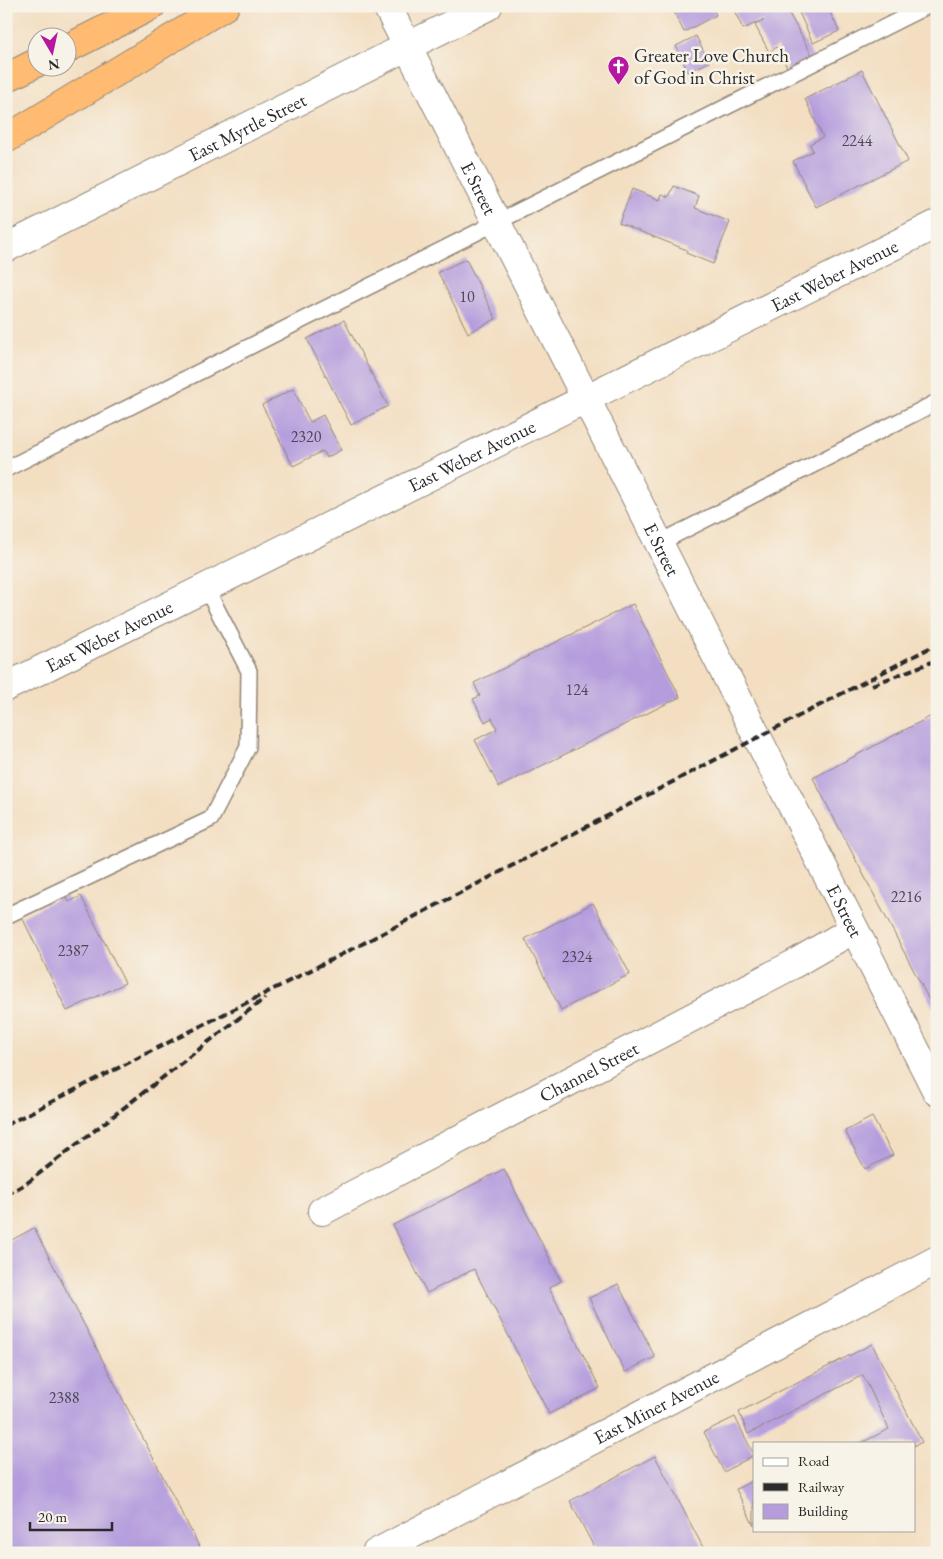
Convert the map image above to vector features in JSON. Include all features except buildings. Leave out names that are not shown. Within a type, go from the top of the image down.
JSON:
[{"type":"highway","points":[[78,43],[151,6]]},
{"type":"highway","points":[[6,139],[225,6]]},
{"type":"highway","points":[[6,78],[28,67]]},
{"type":"street","name":"E Street","points":[[387,6],[937,1092]]},
{"type":"street","name":"East Myrtle Street","points":[[6,248],[488,6]]},
{"type":"street","name":"East Weber Avenue","points":[[6,687],[937,224]]},
{"type":"street","name":"Channel Street","points":[[322,1211],[792,965],[854,929]]},
{"type":"street","name":"East Miner Avenue","points":[[376,1553],[937,1260]]},
{"type":"lane","points":[[6,469],[927,6]]},
{"type":"lane","points":[[659,543],[937,402]]},
{"type":"lane","points":[[6,916],[212,819],[248,747],[249,671],[206,588]]},
{"type":"railway","points":[[6,1125],[362,944],[937,644]]},
{"type":"railway","points":[[872,685],[937,660]]},
{"type":"railway","points":[[6,1195],[27,1183],[265,998]]},
{"type":"place","name":"Greater Love Church of God in Christ","points":[[618,85]]}]
